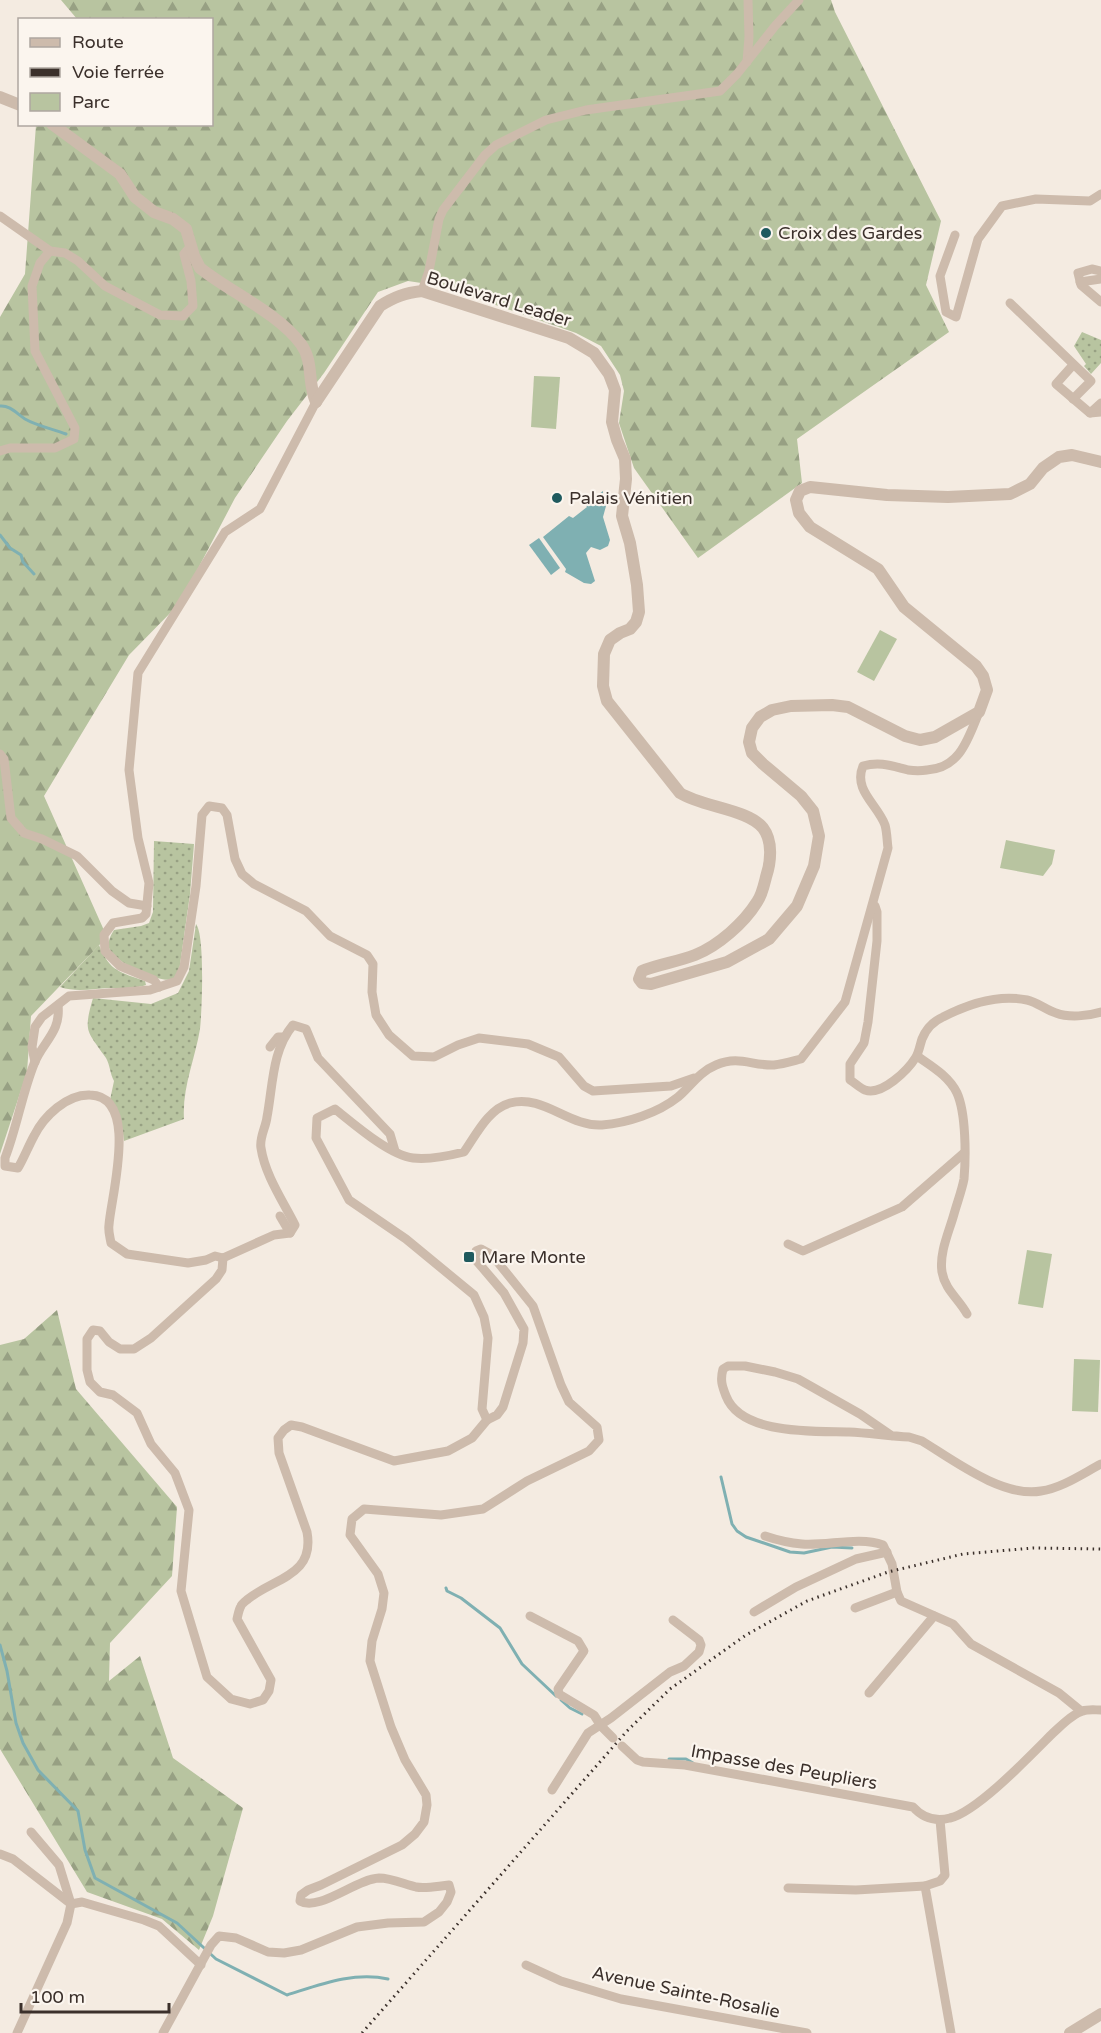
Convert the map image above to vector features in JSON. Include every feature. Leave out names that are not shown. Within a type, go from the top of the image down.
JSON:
[{"type":"street","points":[[747,62],[748,0]]},
{"type":"street","points":[[422,291],[443,210],[485,155],[496,145],[556,117],[586,110],[720,91],[799,0]]},
{"type":"street","points":[[0,97],[18,104]]},
{"type":"street","points":[[55,126],[120,174],[135,197],[154,212],[173,219],[186,229],[201,268],[280,324],[301,344],[309,361],[311,390],[316,402],[260,509],[225,532],[138,673],[129,770],[138,838],[149,883],[147,914],[142,918],[113,923],[104,935],[105,951],[120,966],[154,980],[159,987]]},
{"type":"street","points":[[955,235],[940,276],[946,312],[956,317],[978,238],[1002,206],[1036,199],[1090,201],[1101,194]]},
{"type":"street","points":[[0,216],[50,251],[65,253],[78,261],[105,286],[160,315],[183,316],[193,306],[191,281],[184,254],[191,246]]},
{"type":"street","points":[[0,451],[10,448],[55,448],[74,440],[75,428],[35,351],[32,286],[40,263],[50,251]]},
{"type":"street","points":[[1079,277],[1092,269],[1101,271]]},
{"type":"street","points":[[1079,277],[1101,279]]},
{"type":"street","points":[[1079,277],[1081,285],[1101,302]]},
{"type":"street","name":"Boulevard Leader","points":[[316,402],[380,306],[406,292],[422,291],[569,338],[594,353],[609,374],[615,390],[612,422],[625,459],[626,479],[622,516],[638,585],[639,612],[636,622],[630,629],[610,640],[604,654],[603,686],[607,700],[680,793],[690,799],[751,819],[763,829],[770,847],[769,870],[758,901],[745,918],[721,939],[697,954],[642,970],[639,979],[642,983],[651,984],[727,962],[769,939],[797,906],[814,866],[819,836],[813,811],[801,796],[752,753],[748,742],[752,728],[760,717],[772,710],[791,706],[848,707],[905,736],[920,740],[935,737],[979,712]]},
{"type":"street","points":[[1010,303],[1091,381],[1073,399]]},
{"type":"street","points":[[1073,365],[1056,384],[1090,413],[1101,412]]},
{"type":"street","points":[[1090,413],[1101,403]]},
{"type":"street","points":[[35,1062],[32,1047],[35,1027],[42,1017],[69,996],[136,992],[177,981],[184,968],[196,886],[202,815],[209,806],[222,808],[227,815],[235,859],[242,873],[254,884],[306,911],[330,936],[367,955],[373,964],[372,992],[376,1015],[389,1035],[413,1056],[434,1057],[479,1038],[528,1044],[559,1057],[584,1086],[593,1091],[671,1086],[696,1077],[730,1059],[774,1065],[801,1059],[845,1002],[888,848],[885,825],[860,784],[859,776],[863,766],[882,763],[914,771],[936,770],[954,760],[964,749],[987,690],[983,676],[976,666],[904,607],[878,569],[810,527],[799,513],[796,500],[800,491],[810,487],[887,495],[948,497],[1010,494],[1030,484],[1043,468],[1059,457],[1072,455],[1101,462]]},
{"type":"street","points":[[0,754],[4,759],[11,818],[24,832],[77,856],[112,891],[129,903],[147,906]]},
{"type":"street","points":[[874,903],[877,912],[877,941],[868,1022],[864,1043],[850,1064],[850,1080],[867,1090],[878,1090],[894,1081],[917,1056],[922,1037],[935,1021],[959,1009],[984,1001],[1008,998],[1029,1000],[1056,1014],[1074,1016],[1101,1012]]},
{"type":"street","points":[[58,1005],[59,1015],[52,1037],[35,1062],[4,1166],[18,1168],[34,1134],[67,1099],[88,1095],[101,1096],[113,1108],[120,1147],[108,1227],[111,1243],[127,1254],[188,1263],[215,1256],[223,1258],[274,1235],[290,1233]]},
{"type":"street","points":[[290,1233],[295,1224],[264,1162],[260,1145],[283,1037],[293,1024],[306,1029],[318,1058],[390,1134],[395,1151]]},
{"type":"street","points":[[270,1047],[278,1037],[283,1037]]},
{"type":"street","points":[[917,1056],[942,1073],[956,1092],[962,1112],[964,1179],[942,1254],[942,1268],[944,1280],[952,1296],[962,1304],[967,1314]]},
{"type":"street","points":[[487,1420],[482,1409],[488,1338],[484,1317],[474,1295],[406,1239],[349,1200],[316,1138],[317,1118],[335,1109],[373,1139],[395,1151],[412,1158],[440,1157],[464,1152],[492,1113],[510,1103],[535,1102],[575,1120],[600,1125],[632,1119],[663,1109],[680,1096],[696,1077]]},
{"type":"street","points":[[788,1244],[803,1251],[902,1207],[964,1153]]},
{"type":"street","points":[[280,1216],[290,1233]]},
{"type":"street","points":[[272,1224],[274,1235]]},
{"type":"street","points":[[163,2033],[211,1945],[219,1936],[236,1938],[268,1952],[284,1953],[300,1950],[357,1927],[424,1922],[439,1912],[452,1892],[448,1885],[419,1887],[379,1878],[362,1882],[315,1904],[305,1904],[300,1901],[301,1895],[308,1890],[402,1845],[424,1822],[427,1805],[426,1796],[405,1760],[391,1727],[370,1661],[372,1641],[382,1609],[384,1593],[378,1574],[350,1535],[352,1519],[364,1509],[441,1515],[483,1509],[527,1481],[589,1451],[598,1440],[597,1427],[569,1402],[532,1306],[492,1255],[481,1249],[475,1252],[475,1259],[504,1293],[524,1329],[523,1343],[503,1407],[497,1416],[487,1420],[472,1438],[448,1451],[394,1461],[302,1427],[291,1425],[284,1430],[278,1438],[279,1453],[310,1545],[295,1572],[256,1593],[241,1605],[237,1619],[271,1680],[269,1692],[262,1700],[250,1704],[231,1699],[207,1677],[181,1591],[189,1510],[175,1473],[152,1444],[137,1413],[113,1395],[100,1392],[90,1382],[87,1370],[87,1339],[93,1330],[100,1331],[109,1342],[120,1348],[134,1349],[151,1338],[216,1279],[222,1270],[223,1258]]},
{"type":"street","points":[[892,1436],[860,1414],[798,1378],[745,1366],[728,1366],[723,1369],[720,1379],[729,1405],[745,1417],[762,1424],[785,1428],[892,1436],[909,1437],[922,1441],[998,1485],[1030,1492],[1042,1491],[1056,1487],[1101,1464]]},
{"type":"street","points":[[765,1536],[802,1544],[872,1541],[883,1545],[901,1600],[952,1624],[971,1644],[1059,1693],[1081,1711]]},
{"type":"street","points":[[754,1612],[796,1587],[856,1559],[887,1552]]},
{"type":"street","points":[[855,1608],[897,1592]]},
{"type":"street","points":[[530,1616],[578,1641],[584,1651],[558,1689],[559,1694],[594,1715],[613,1738]]},
{"type":"street","points":[[869,1694],[934,1616]]},
{"type":"street","points":[[552,1790],[588,1733],[601,1726],[670,1672],[684,1666],[699,1652],[701,1645],[699,1640],[673,1620]]},
{"type":"street","points":[[788,1888],[867,1890],[925,1886],[940,1881],[945,1875],[940,1820],[953,1818],[975,1805],[1005,1780],[1064,1723],[1081,1711],[1101,1710]]},
{"type":"street","name":"Impasse des Peupliers","points":[[622,1746],[637,1760],[643,1762],[685,1764],[913,1807],[925,1818],[940,1820]]},
{"type":"street","points":[[17,2033],[67,1923],[71,1904],[59,1865],[31,1832]]},
{"type":"street","points":[[0,1854],[13,1859],[71,1904],[82,1902],[159,1926],[203,1961]]},
{"type":"street","points":[[925,1886],[951,2033]]},
{"type":"street","name":"Avenue Sainte-Rosalie","points":[[526,1965],[561,1981],[621,1999],[807,2033]]},
{"type":"street","points":[[1070,2033],[1101,2014]]},
{"type":"green space","points":[[61,0],[831,0],[941,221],[926,285],[949,332],[797,439],[802,483],[698,558],[634,468],[619,423],[624,391],[620,375],[601,346],[576,333],[441,286],[408,281],[378,292],[324,373],[287,421],[235,498],[180,603],[129,655],[44,796],[107,937],[31,1016],[27,1072],[0,1154],[0,317],[25,274],[36,126],[213,126],[213,18],[76,18]]},
{"type":"green space","points":[[1082,332],[1101,340],[1101,363],[1091,374],[1084,366],[1086,364],[1074,346]]},
{"type":"green space","points":[[534,376],[560,377],[556,429],[531,427]]},
{"type":"green space","points":[[880,630],[897,639],[874,681],[857,672]]},
{"type":"green space","points":[[1006,840],[1055,850],[1052,864],[1043,876],[1000,868]]},
{"type":"green space","points":[[154,841],[194,844],[190,894],[179,972],[172,979],[166,980],[127,965],[118,959],[109,948],[114,930],[149,923],[153,912]]},
{"type":"green space","points":[[196,924],[202,957],[201,1020],[185,1096],[184,1119],[124,1141],[120,1119],[110,1100],[114,1081],[106,1058],[89,1031],[88,1018],[93,998],[151,1004],[178,993],[189,971]]},
{"type":"green space","points":[[99,945],[112,966],[122,973],[145,981],[146,985],[80,990],[60,987]]},
{"type":"green space","points":[[1027,1250],[1052,1254],[1043,1308],[1018,1304]]},
{"type":"green space","points":[[57,1310],[76,1389],[177,1507],[172,1576],[110,1643],[109,1681],[140,1656],[173,1758],[243,1808],[213,1916],[199,1950],[162,1919],[87,1892],[0,1749],[0,1345],[24,1339]]},
{"type":"green space","points":[[1074,1359],[1100,1360],[1098,1412],[1072,1411]]},
{"type":"water","points":[[603,491],[606,506],[603,517],[610,540],[608,546],[600,550],[591,547],[586,553],[595,581],[591,584],[584,583],[565,572],[566,569],[543,537],[569,516],[573,518],[587,507],[585,504]]},
{"type":"water","points":[[539,538],[560,568],[551,575],[529,545]]},
{"type":"waterway","points":[[0,406],[10,408],[35,424],[66,434]]},
{"type":"waterway","points":[[0,535],[10,548],[21,555],[23,562],[34,574]]},
{"type":"waterway","points":[[721,1477],[732,1524],[746,1537],[790,1552],[804,1553],[832,1547],[852,1548]]},
{"type":"waterway","points":[[446,1588],[447,1591],[461,1598],[500,1628],[522,1664],[556,1696]]},
{"type":"waterway","points":[[0,1645],[16,1723],[23,1743],[38,1770],[78,1811],[85,1850],[95,1878],[177,1923],[216,1959],[287,1995],[324,1983],[350,1978],[388,1979]]},
{"type":"waterway","points":[[561,1700],[582,1714]]},
{"type":"waterway","points":[[669,1759],[686,1759],[693,1763]]},
{"type":"railway","points":[[362,2033],[627,1731],[670,1689],[746,1635],[807,1601],[888,1572],[963,1554],[1033,1548],[1101,1549]]},
{"type":"place","name":"Croix des Gardes","points":[[766,233]]},
{"type":"place","name":"Palais Vénitien","points":[[557,498]]},
{"type":"place","name":"Mare Monte","points":[[469,1257]]}]
